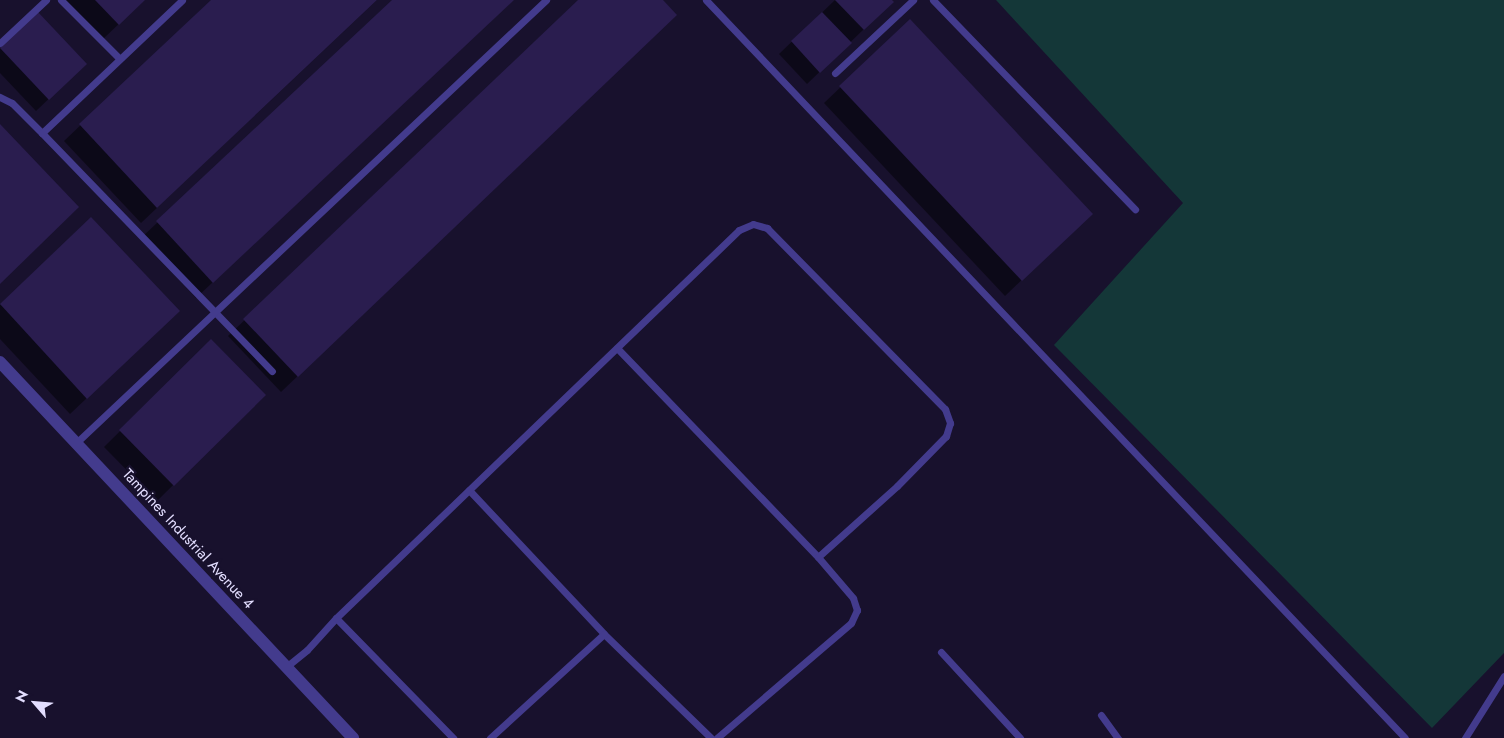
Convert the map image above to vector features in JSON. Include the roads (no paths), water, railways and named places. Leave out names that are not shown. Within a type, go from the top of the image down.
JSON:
[{"type":"street","name":"Tampines Industrial Avenue 4","points":[[0,362],[353,738]]},
{"type":"lane","points":[[0,43],[46,0]]},
{"type":"lane","points":[[61,0],[120,59]]},
{"type":"lane","points":[[42,133],[182,0]]},
{"type":"lane","points":[[76,443],[546,0]]},
{"type":"lane","points":[[706,0],[1405,738]]},
{"type":"lane","points":[[835,73],[913,0]]},
{"type":"lane","points":[[937,2],[1135,209]]},
{"type":"lane","points":[[0,96],[12,103],[42,133],[272,371]]},
{"type":"lane","points":[[286,667],[307,650],[336,618],[739,230],[753,224],[767,228],[945,409],[950,423],[946,436],[897,486],[818,557]]},
{"type":"lane","points":[[617,348],[818,557],[853,598],[857,610],[851,623],[717,738]]},
{"type":"lane","points":[[469,490],[604,634],[711,738]]},
{"type":"lane","points":[[336,618],[453,738]]},
{"type":"lane","points":[[490,738],[604,634]]},
{"type":"lane","points":[[941,652],[1020,738]]},
{"type":"lane","points":[[1465,738],[1504,676]]},
{"type":"lane","points":[[1101,716],[1118,738]]}]
